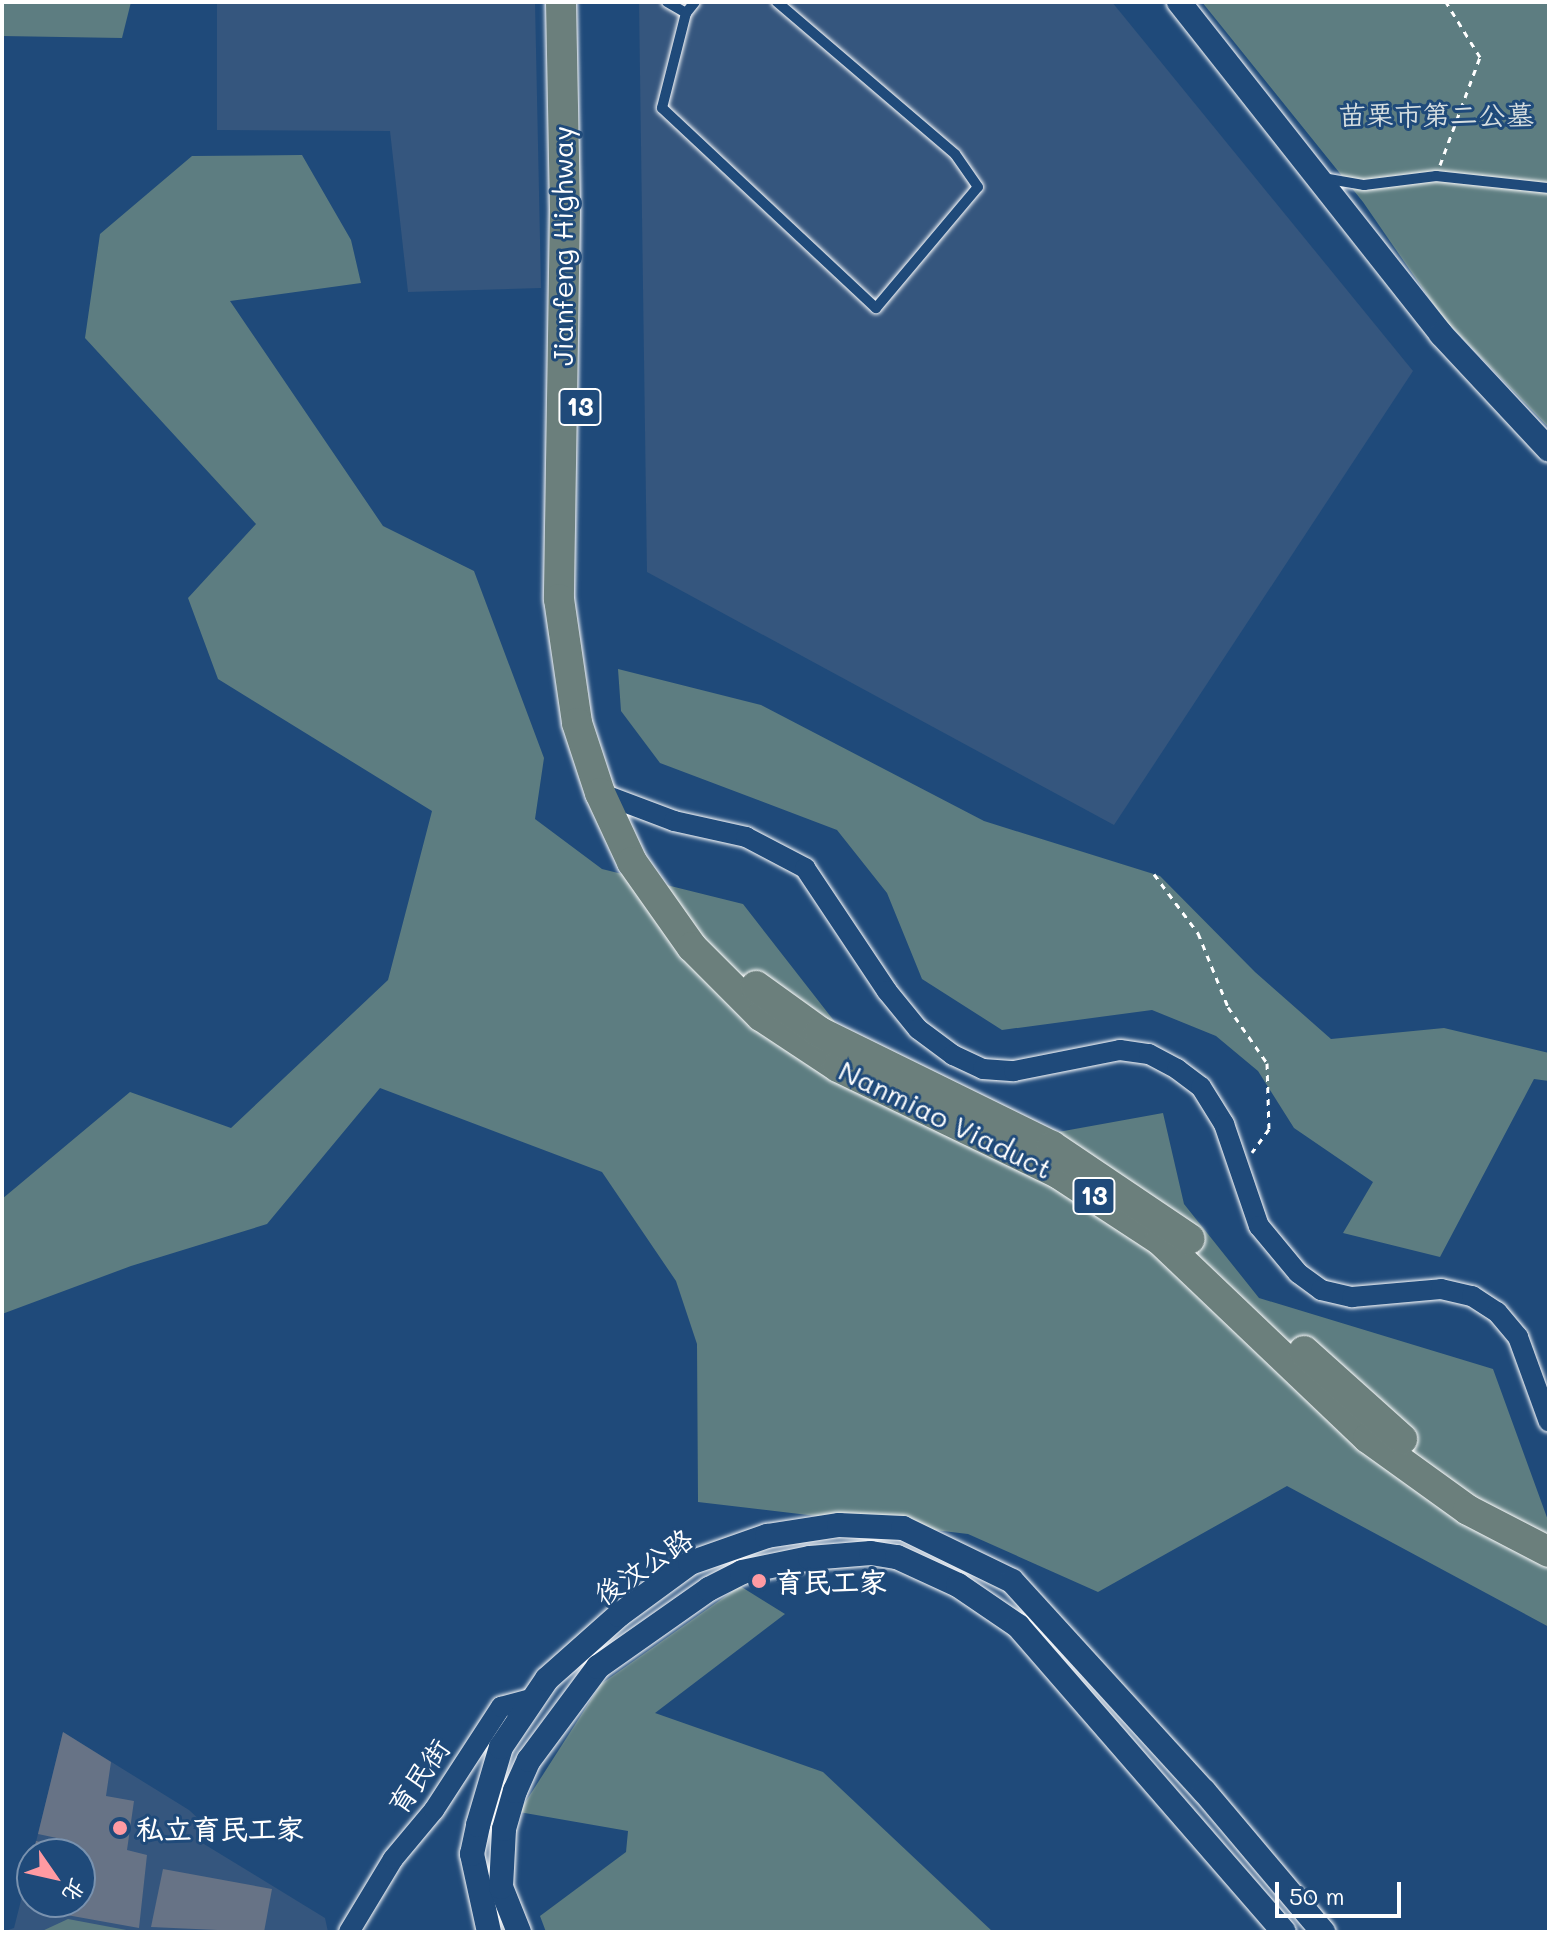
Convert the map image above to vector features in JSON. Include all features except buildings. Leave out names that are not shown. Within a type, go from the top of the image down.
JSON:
[{"type":"main road","name":"Jianfeng Highway","points":[[561,2],[565,209],[559,599],[568,684],[612,798],[640,857]]},
{"type":"main road","name":"Jianfeng Highway","points":[[576,2],[582,319],[575,601],[587,689],[612,798]]},
{"type":"main road","name":"Nanmiao Viaduct","points":[[640,857],[703,934],[767,995],[820,1032],[1052,1146],[1152,1208],[1201,1247],[1390,1430],[1491,1501],[1549,1531]]},
{"type":"main road","name":"Nanmiao Viaduct","points":[[640,857],[692,947],[761,1016],[851,1074],[1059,1174],[1160,1240],[1368,1438],[1468,1510],[1549,1552]]},
{"type":"street","points":[[1179,2],[1441,334],[1549,450]]},
{"type":"street","points":[[612,798],[746,837],[779,850],[805,868],[887,991],[918,1029],[953,1055],[983,1069],[1014,1071],[1120,1050],[1149,1054],[1177,1069],[1201,1087],[1224,1124],[1259,1226],[1276,1252],[1321,1290],[1352,1297],[1441,1289],[1472,1296],[1497,1312],[1518,1337],[1549,1422]]},
{"type":"street","name":"後汶公路","points":[[489,1932],[479,1898],[475,1840],[501,1747],[531,1699],[619,1615],[690,1563],[767,1536],[839,1525],[903,1528],[1012,1581],[1204,1791],[1323,1932]]},
{"type":"street","name":"後汶公路","points":[[519,1932],[501,1887],[504,1829],[529,1760],[559,1714],[598,1667],[709,1589],[742,1572],[810,1558],[871,1553],[897,1557],[958,1585],[1018,1626],[1284,1932]]},
{"type":"street","points":[[531,1699],[559,1714]]},
{"type":"street","name":"育民街","points":[[349,1932],[393,1859],[434,1810],[501,1707],[531,1699]]},
{"type":"lane","points":[[667,2],[686,13]]},
{"type":"lane","points":[[695,2],[686,13],[662,108],[876,308],[978,187],[955,154],[777,2]]},
{"type":"lane","points":[[1317,177],[1364,185],[1436,176],[1549,188]]},
{"type":"path","points":[[1436,176],[1480,57],[1446,2]]},
{"type":"path","points":[[1154,874],[1198,933],[1228,1007],[1267,1063],[1269,1129],[1240,1167]]},
{"type":"shaded area","points":[[217,2],[535,2],[541,288],[408,292],[390,131],[217,130]]},
{"type":"shaded area","points":[[639,2],[1112,2],[1413,371],[1114,825],[647,572]]},
{"type":"shaded area","name":"私立育民工家","points":[[63,1732],[189,1810],[202,1822],[199,1841],[325,1918],[328,1932],[2,1932],[14,1928],[17,1918],[96,1918],[96,1838],[37,1838]]},
{"type":"green space","points":[[2,2],[131,2],[122,38],[2,36]]},
{"type":"green space","name":"苗栗市第二公墓","points":[[1202,2],[1549,2],[1549,428],[1443,318],[1363,202]]},
{"type":"green space","points":[[302,155],[351,240],[361,283],[230,301],[383,526],[474,571],[544,758],[535,819],[602,869],[743,904],[863,1058],[1025,1138],[1163,1113],[1184,1204],[1259,1298],[1493,1369],[1549,1523],[1549,1627],[1287,1486],[1098,1592],[968,1534],[698,1502],[697,1344],[676,1281],[602,1172],[380,1088],[267,1224],[131,1266],[2,1314],[2,1199],[130,1092],[231,1128],[388,980],[432,811],[218,679],[188,598],[256,524],[85,338],[100,234],[192,156]]},
{"type":"green space","points":[[618,669],[761,705],[984,821],[1160,876],[1255,972],[1331,1039],[1444,1028],[1549,1053],[1549,1081],[1534,1079],[1440,1257],[1343,1233],[1373,1182],[1294,1128],[1258,1071],[1216,1036],[1152,1010],[1002,1030],[922,979],[887,893],[837,830],[660,763],[621,711]]},
{"type":"green space","points":[[740,1586],[785,1614],[655,1713],[823,1772],[993,1932],[546,1932],[540,1916],[626,1852],[628,1831],[519,1812],[601,1684]]},
{"type":"green space","points":[[68,1919],[137,1932],[40,1932]]},
{"type":"place","name":"育民工家","points":[[759,1581]]},
{"type":"place","name":"私立育民工家","points":[[120,1828]]}]
